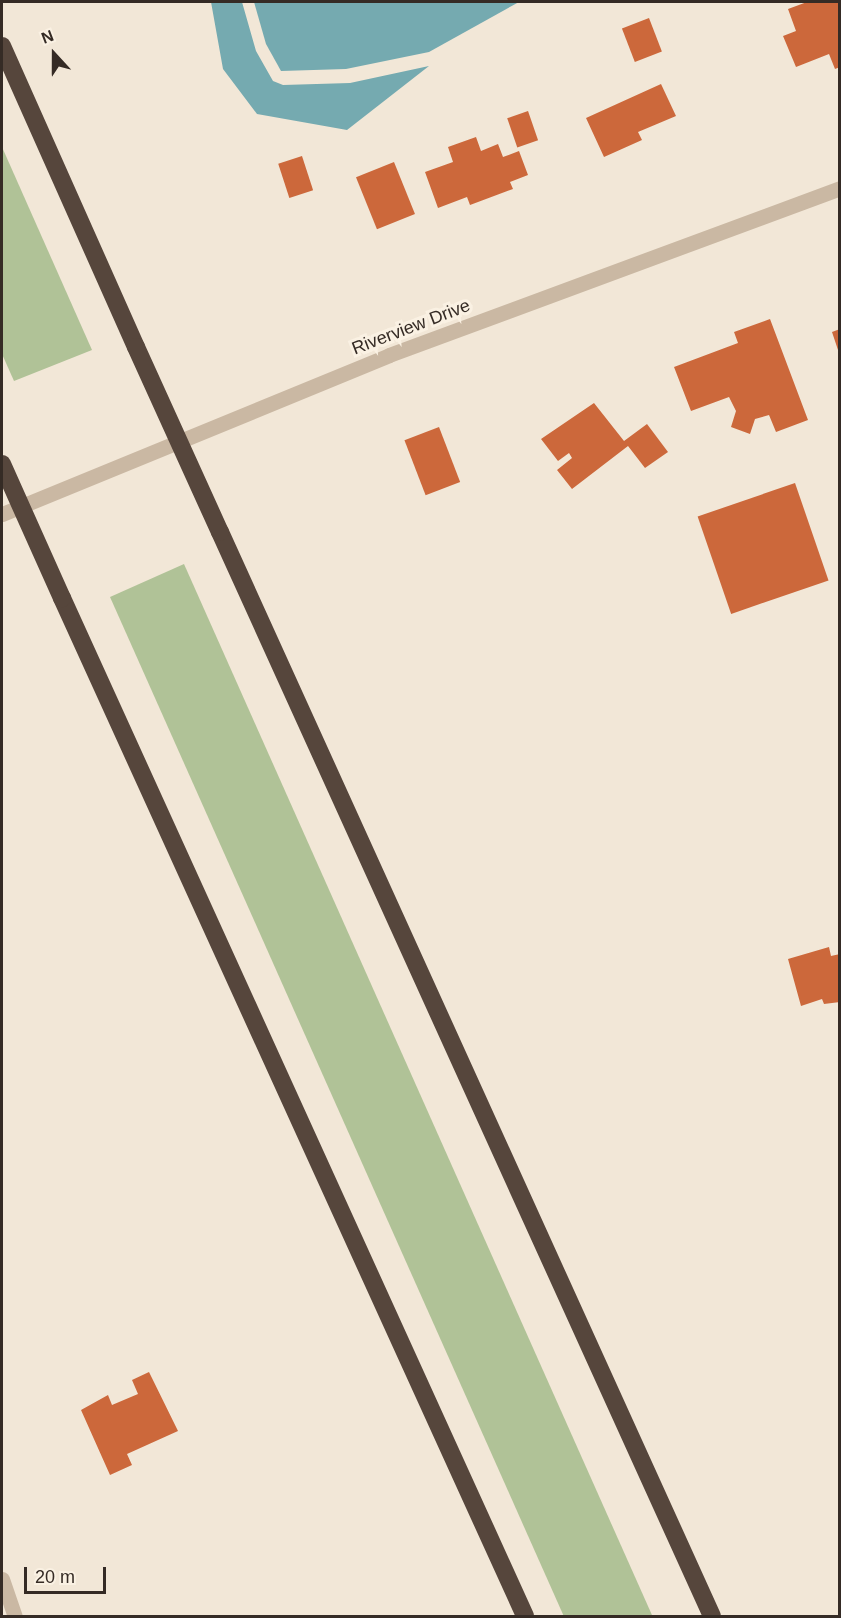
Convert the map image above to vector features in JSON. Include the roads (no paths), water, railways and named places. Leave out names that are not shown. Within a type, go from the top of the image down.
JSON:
[{"type":"highway","points":[[2,46],[136,347],[712,1617]]},
{"type":"highway","points":[[2,465],[525,1617]]},
{"type":"street","name":"Riverview Drive","points":[[2,514],[389,355],[840,188]]},
{"type":"street","points":[[2,1579],[15,1617]]},
{"type":"water","points":[[211,2],[242,2],[256,51],[273,81],[283,85],[350,83],[429,66],[347,130],[257,114],[223,69]]},
{"type":"water","points":[[254,2],[519,2],[429,52],[346,69],[281,71],[266,44]]}]
